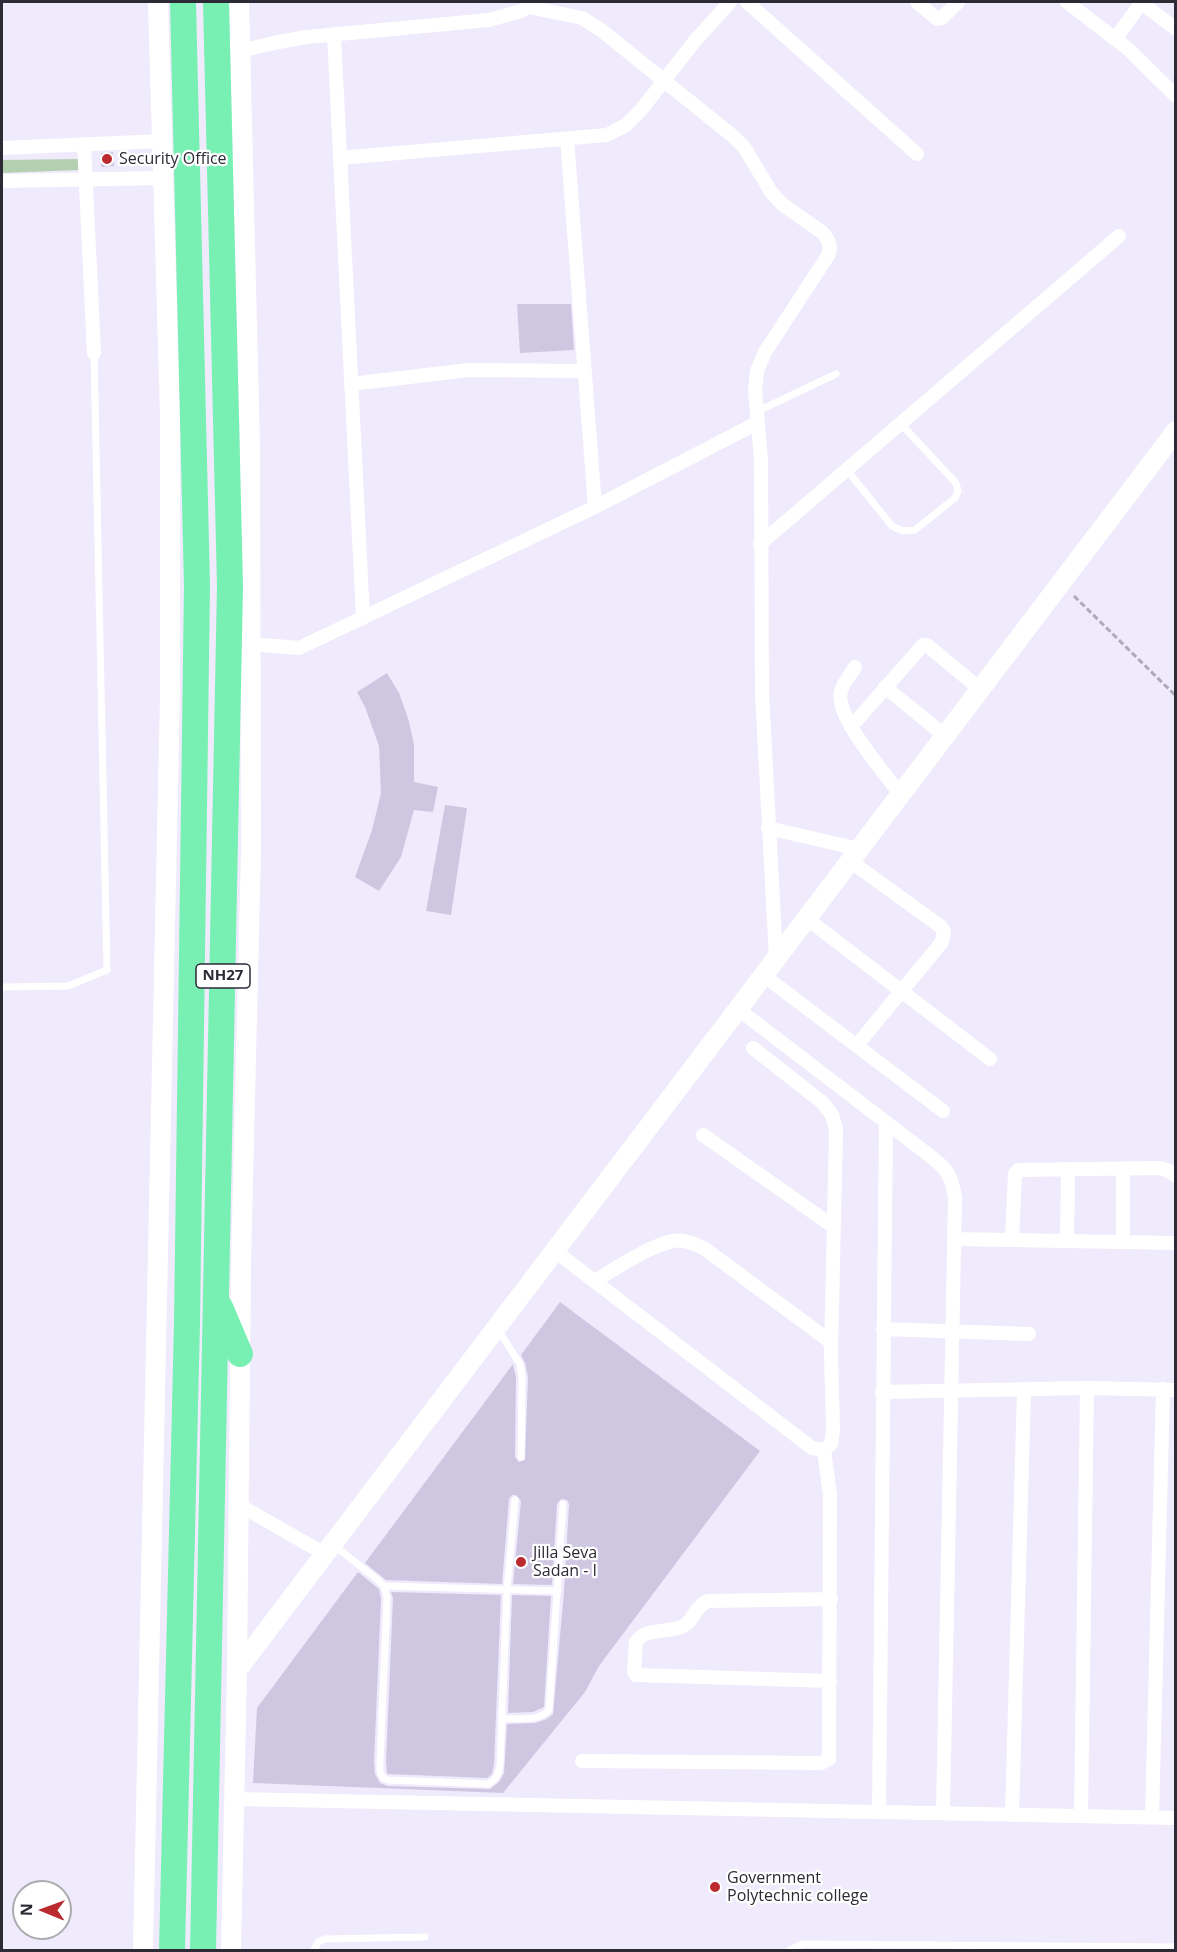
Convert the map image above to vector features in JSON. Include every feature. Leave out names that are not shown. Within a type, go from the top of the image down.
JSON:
[{"type":"highway","name":"NH27","points":[[172,1950],[187,1323],[197,586],[183,2]]},
{"type":"highway","name":"NH27","points":[[203,1950],[230,586],[216,2]]},
{"type":"highway","points":[[217,1299],[240,1354]]},
{"type":"street","points":[[143,1950],[170,694],[170,415],[158,2]]},
{"type":"street","points":[[231,1950],[250,861],[250,448],[239,2]]},
{"type":"street","points":[[340,158],[607,135],[626,124],[641,110],[730,2]]},
{"type":"street","points":[[747,2],[917,154]]},
{"type":"street","points":[[917,2],[937,19],[942,18],[958,2]]},
{"type":"street","points":[[1067,2],[1115,39],[1176,96]]},
{"type":"street","points":[[1115,39],[1141,2],[1176,29]]},
{"type":"street","points":[[240,51],[278,42],[334,35],[489,20],[534,4],[582,18],[601,30],[744,147],[771,192],[782,204],[828,238],[829,254],[765,352],[757,371],[755,391],[761,460],[762,693],[776,959]]},
{"type":"street","points":[[334,35],[363,618]]},
{"type":"street","points":[[567,139],[595,507]]},
{"type":"street","points":[[2,148],[162,141]]},
{"type":"street","points":[[84,144],[94,353]]},
{"type":"street","points":[[2,181],[163,178]]},
{"type":"street","points":[[760,544],[1119,236]]},
{"type":"street","points":[[351,384],[468,369],[585,371]]},
{"type":"street","points":[[250,644],[299,648],[595,507],[757,417]]},
{"type":"street","points":[[237,1670],[1176,431]]},
{"type":"street","points":[[851,727],[921,646],[926,645],[980,689]]},
{"type":"street","points":[[855,667],[841,690],[842,708],[851,727],[900,794]]},
{"type":"street","points":[[885,687],[945,736]]},
{"type":"street","points":[[768,828],[855,855],[945,931],[942,942],[857,1046]]},
{"type":"street","points":[[806,918],[990,1059]]},
{"type":"street","points":[[764,975],[943,1111]]},
{"type":"street","points":[[738,1009],[948,1171],[955,1198],[943,1813]]},
{"type":"street","points":[[753,1048],[823,1103],[832,1116],[836,1129],[831,1342],[833,1430],[831,1444],[824,1450]]},
{"type":"street","points":[[879,1812],[886,1122]]},
{"type":"street","points":[[703,1135],[834,1227]]},
{"type":"street","points":[[1012,1240],[1016,1171],[1160,1168],[1176,1176]]},
{"type":"street","points":[[1122,1169],[1123,1242]]},
{"type":"street","points":[[1067,1241],[1068,1170]]},
{"type":"street","points":[[954,1239],[1176,1243]]},
{"type":"street","points":[[594,1281],[658,1246],[675,1240],[690,1242],[705,1249],[831,1342]]},
{"type":"street","points":[[555,1251],[812,1448],[824,1450]]},
{"type":"street","points":[[883,1329],[1029,1334]]},
{"type":"street","points":[[882,1392],[1088,1388],[1169,1390],[1152,1817]]},
{"type":"street","points":[[1081,1816],[1088,1388]]},
{"type":"street","points":[[1012,1815],[1024,1390]]},
{"type":"street","points":[[582,1761],[821,1763],[829,1759],[830,1495],[824,1450]]},
{"type":"street","points":[[238,1505],[329,1549]]},
{"type":"street","points":[[830,1681],[636,1675],[634,1671],[636,1642],[639,1638],[644,1634],[681,1628],[691,1619],[697,1608],[708,1601],[831,1599]]},
{"type":"street","points":[[234,1799],[1176,1818]]},
{"type":"lane","points":[[2,987],[68,986],[107,970],[94,353]]},
{"type":"lane","points":[[757,417],[836,374]]},
{"type":"lane","points":[[847,470],[892,526],[903,531],[915,530],[955,498],[958,491],[956,483],[901,423]]},
{"type":"lane","points":[[496,1328],[520,1365],[522,1377],[521,1457]]},
{"type":"lane","points":[[384,1586],[387,1598],[380,1762],[380,1772],[383,1778],[488,1784],[494,1781],[498,1775],[503,1719],[507,1589],[515,1500]]},
{"type":"lane","points":[[503,1719],[537,1717],[545,1715],[549,1710],[563,1504]]},
{"type":"lane","points":[[329,1549],[384,1586],[558,1591]]},
{"type":"lane","points":[[314,1950],[318,1942],[325,1939],[425,1936]]},
{"type":"lane","points":[[790,1950],[803,1944],[1176,1947]]},
{"type":"path","points":[[1060,583],[1176,696]]},
{"type":"green space","points":[[79,159],[80,170],[2,173],[2,160]]},
{"type":"building","name":"Security Office","points":[[113,152],[114,166],[101,167],[101,153]]},
{"type":"building","points":[[517,304],[571,304],[574,350],[520,353]]},
{"type":"building","points":[[387,673],[399,693],[408,718],[414,744],[414,782],[438,787],[433,812],[414,810],[401,857],[379,891],[355,877],[372,830],[381,793],[379,746],[357,692]]},
{"type":"building","points":[[445,805],[467,808],[451,915],[426,911]]},
{"type":"building","name":"Jilla Seva Sadan - I","points":[[560,1302],[760,1451],[599,1666],[585,1692],[503,1793],[253,1783],[257,1708],[358,1572],[379,1589],[381,1599],[374,1762],[375,1774],[380,1783],[388,1786],[490,1789],[499,1782],[504,1773],[507,1724],[535,1723],[553,1714],[564,1592],[569,1504],[567,1500],[561,1499],[557,1504],[552,1585],[513,1584],[521,1501],[516,1495],[512,1495],[509,1499],[502,1584],[386,1580],[365,1563],[513,1364],[516,1377],[515,1457],[519,1462],[525,1460],[528,1377],[521,1355]]},
{"type":"building","points":[[391,1592],[501,1595],[494,1764],[492,1774],[487,1778],[387,1774],[393,1598]]},
{"type":"building","points":[[512,1595],[551,1596],[544,1707],[533,1712],[508,1713]]},
{"type":"place","name":"Security Office","points":[[107,159]]},
{"type":"place","name":"Jilla Seva Sadan - I","points":[[521,1562]]},
{"type":"place","name":"Government Polytechnic college","points":[[715,1887]]}]
